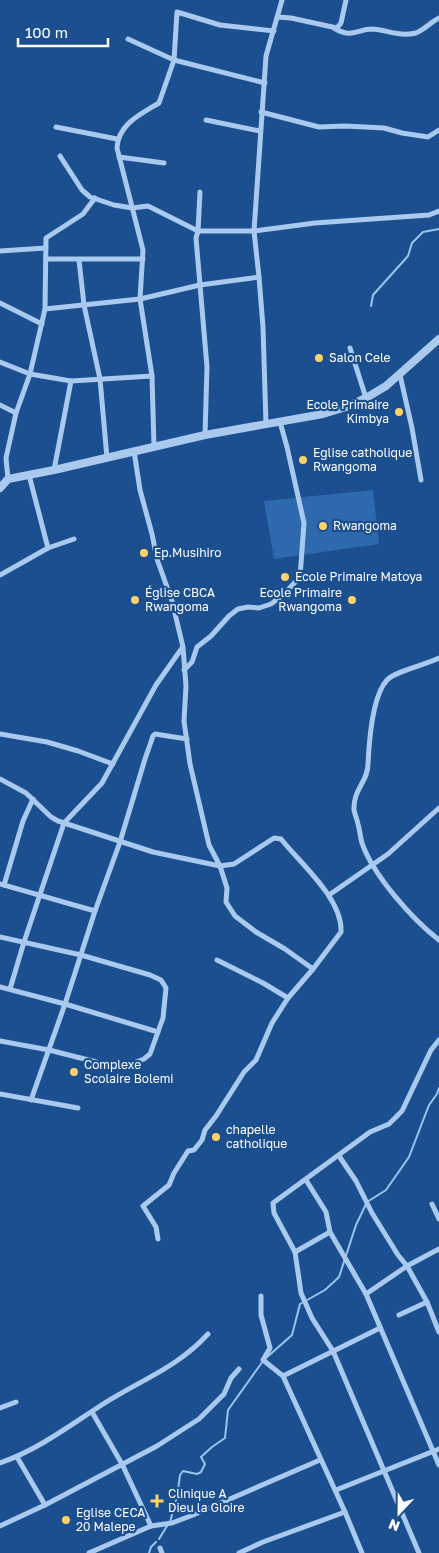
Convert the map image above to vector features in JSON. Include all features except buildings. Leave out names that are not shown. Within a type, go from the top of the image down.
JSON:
[{"type":"street","points":[[266,424],[260,277],[254,231],[266,56],[282,0]]},
{"type":"street","points":[[334,28],[339,27],[346,0]]},
{"type":"street","points":[[154,447],[152,376],[140,299],[143,250],[119,157],[117,139],[131,120],[159,103],[174,60],[177,12],[220,25],[274,31]]},
{"type":"street","points":[[278,17],[334,28],[342,33],[355,34],[371,29],[400,34],[416,33],[439,18]]},
{"type":"street","points":[[128,39],[174,60],[265,83]]},
{"type":"street","points":[[261,112],[319,127],[384,128],[428,137],[439,130]]},
{"type":"street","points":[[206,120],[260,132]]},
{"type":"street","points":[[56,127],[117,139]]},
{"type":"street","points":[[60,156],[82,190],[90,198],[132,208],[148,206],[198,230],[254,231],[315,223],[391,219],[439,211]]},
{"type":"street","points":[[119,157],[164,163]]},
{"type":"street","points":[[200,192],[196,238],[207,368],[205,435]]},
{"type":"street","points":[[8,479],[6,458],[16,413],[30,374],[45,308],[46,238],[83,214],[95,198]]},
{"type":"street","points":[[0,251],[46,248]]},
{"type":"street","points":[[46,260],[142,259]]},
{"type":"street","points":[[79,260],[84,304],[100,379],[107,458]]},
{"type":"street","points":[[45,308],[140,299],[200,285],[260,277]]},
{"type":"street","points":[[0,303],[42,324]]},
{"type":"street","points":[[0,488],[8,479],[205,435],[323,414],[346,407],[386,386],[439,339]]},
{"type":"street","points":[[350,348],[366,398]]},
{"type":"street","points":[[0,362],[30,374],[71,381],[152,376]]},
{"type":"street","points":[[400,375],[421,480]]},
{"type":"street","points":[[54,470],[71,381]]},
{"type":"street","points":[[0,405],[16,413]]},
{"type":"street","points":[[184,670],[192,662],[198,647],[229,616],[238,609],[248,607],[259,608],[271,604],[300,577],[304,523],[280,422]]},
{"type":"street","points":[[134,451],[140,490],[157,558],[172,601],[182,648],[186,686],[184,721],[190,764],[209,845],[220,866],[227,888],[226,902],[236,916],[256,932],[285,949],[313,969]]},
{"type":"street","points":[[29,475],[48,548]]},
{"type":"street","points":[[0,576],[48,548],[74,539]]},
{"type":"street","points":[[10,989],[39,895],[64,823],[102,783],[156,685],[182,648]]},
{"type":"street","points":[[439,658],[392,675],[386,681],[379,694],[369,739],[368,772],[355,794],[354,811],[361,841],[372,864],[407,910],[426,930],[439,940]]},
{"type":"street","points":[[0,734],[47,742],[113,764]]},
{"type":"street","points":[[31,1100],[50,1050],[80,955],[120,842],[153,736],[156,734],[187,740]]},
{"type":"street","points":[[0,779],[26,793],[50,817],[153,852],[220,866],[234,864],[274,838],[281,839],[329,895],[336,908],[342,926],[341,932],[288,998],[272,1024],[256,1060],[244,1072],[205,1130],[202,1140],[194,1150],[188,1151],[174,1173],[170,1185],[143,1206],[156,1227],[158,1239]]},
{"type":"street","points":[[33,799],[23,821],[2,885],[95,911]]},
{"type":"street","points":[[329,895],[388,854],[439,808]]},
{"type":"street","points":[[0,937],[80,955],[161,980],[166,988],[163,1018],[150,1054],[144,1059],[128,1065],[108,1065],[50,1050],[0,1041]]},
{"type":"street","points":[[217,960],[263,982],[288,998]]},
{"type":"street","points":[[0,987],[158,1032]]},
{"type":"street","points":[[419,1553],[333,1351],[312,1318],[301,1293],[295,1252],[272,1206],[273,1203],[370,1132],[389,1124],[402,1111],[432,1050],[439,1040]]},
{"type":"street","points":[[0,1094],[78,1108]]},
{"type":"street","points":[[339,1156],[356,1181],[372,1213],[407,1266],[427,1302],[439,1332]]},
{"type":"street","points":[[306,1180],[326,1212],[330,1232],[366,1294],[436,1450],[439,1465]]},
{"type":"street","points":[[432,1204],[439,1219]]},
{"type":"street","points":[[295,1252],[330,1232]]},
{"type":"street","points":[[366,1294],[407,1266],[439,1249]]},
{"type":"street","points":[[261,1296],[261,1315],[270,1348],[264,1360],[283,1376],[320,1460],[346,1512],[362,1553]]},
{"type":"street","points":[[399,1315],[427,1302]]},
{"type":"street","points":[[283,1376],[380,1328]]},
{"type":"street","points":[[0,1463],[17,1457],[52,1438],[174,1364],[197,1346],[208,1334]]},
{"type":"street","points":[[0,1526],[157,1446],[199,1419],[224,1394],[231,1378],[240,1369]]},
{"type":"street","points":[[0,1408],[16,1402]]},
{"type":"street","points":[[92,1412],[122,1464],[151,1526]]},
{"type":"street","points":[[336,1490],[436,1450]]},
{"type":"street","points":[[17,1457],[44,1505]]},
{"type":"street","points":[[89,1553],[151,1526],[169,1524],[320,1460]]},
{"type":"street","points":[[239,1553],[263,1542],[346,1512]]},
{"type":"shaded area","name":"Rwangoma","points":[[373,490],[379,544],[274,559],[264,501]]},
{"type":"waterway","points":[[371,306],[373,295],[408,256],[412,243],[423,232],[439,229]]},
{"type":"waterway","points":[[266,1358],[292,1335],[300,1304],[325,1290],[339,1277],[356,1225],[367,1202],[386,1190],[409,1157],[429,1105],[439,1088]]},
{"type":"waterway","points":[[170,1522],[177,1497],[180,1475],[183,1471],[197,1474],[201,1472],[205,1464],[201,1457],[225,1438],[228,1410],[263,1361]]},
{"type":"waterway","points":[[159,1539],[167,1526]]},
{"type":"waterway","points":[[149,1553],[151,1547],[156,1542]]},
{"type":"place","name":"Salon Cele","points":[[319,358]]},
{"type":"place","name":"Ecole Primaire Kimbya","points":[[399,412]]},
{"type":"place","name":"Eglise catholique Rwangoma","points":[[303,460]]},
{"type":"place","name":"Rwangoma","points":[[323,526]]},
{"type":"place","name":"Ep.Musihiro","points":[[144,553]]},
{"type":"place","name":"Ecole Primaire Matoya","points":[[285,577]]},
{"type":"place","name":"Église CBCA Rwangoma","points":[[135,600]]},
{"type":"place","name":"Ecole Primaire Rwangoma","points":[[352,600]]},
{"type":"place","name":"Complexe Scolaire Bolemi","points":[[74,1072]]},
{"type":"place","name":"chapelle catholique","points":[[216,1137]]},
{"type":"place","name":"Clinique A Dieu la Gloire","points":[[157,1501]]},
{"type":"place","name":"Eglise CECA 20 Malepe","points":[[66,1520]]}]
